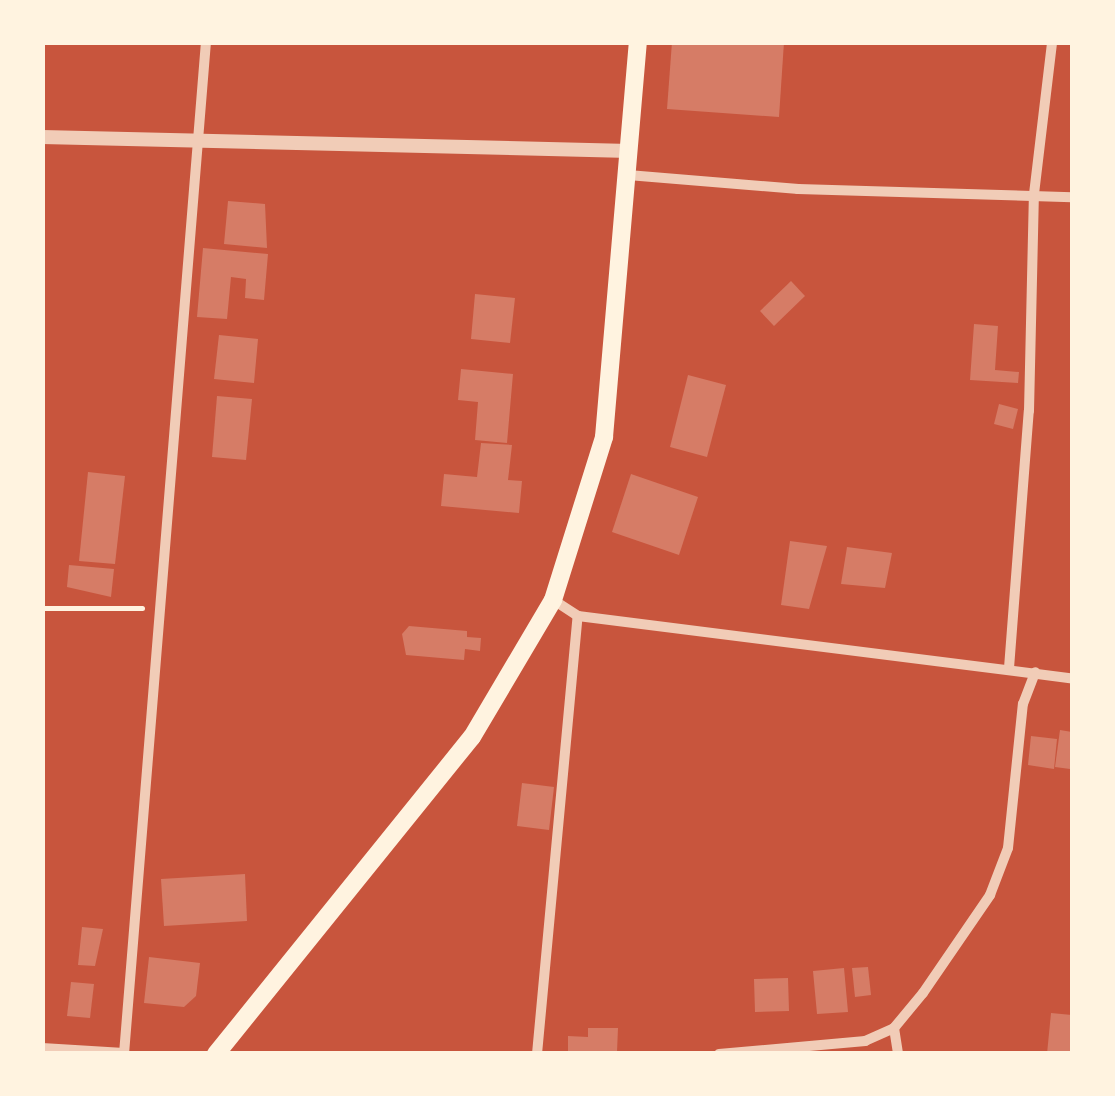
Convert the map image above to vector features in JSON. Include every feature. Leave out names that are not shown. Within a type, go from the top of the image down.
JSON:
[{"type":"main road","points":[[216,1054],[472,737],[553,600],[604,437],[638,42]]},
{"type":"street","points":[[42,1048],[124,1054],[206,42]]},
{"type":"street","points":[[1009,668],[1029,411],[1034,194],[1052,42]]},
{"type":"street","points":[[42,138],[630,150]]},
{"type":"street","points":[[628,175],[798,189],[1072,197]]},
{"type":"street","points":[[553,600],[578,616],[1072,678]]},
{"type":"street","points":[[536,1054],[578,616]]},
{"type":"street","points":[[719,1054],[864,1041],[894,1028],[990,895],[1008,848],[1023,704],[1034,672]]},
{"type":"street","points":[[894,1028],[898,1054]]},
{"type":"path","points":[[42,608],[160,608]]},
{"type":"building","points":[[672,42],[784,42],[779,117],[667,109]]},
{"type":"building","points":[[228,201],[265,204],[267,248],[224,244]]},
{"type":"building","points":[[203,248],[268,254],[264,300],[245,298],[246,279],[231,277],[227,319],[197,317]]},
{"type":"building","points":[[791,281],[805,296],[774,326],[760,311]]},
{"type":"building","points":[[475,294],[515,298],[510,343],[471,339]]},
{"type":"building","points":[[974,324],[998,326],[995,370],[1019,372],[1018,383],[970,380]]},
{"type":"building","points":[[219,335],[258,339],[254,383],[214,379]]},
{"type":"building","points":[[461,369],[513,374],[507,443],[475,440],[478,402],[458,400]]},
{"type":"building","points":[[688,375],[726,385],[707,457],[670,447]]},
{"type":"building","points":[[217,396],[252,399],[246,460],[212,457]]},
{"type":"building","points":[[999,404],[1018,409],[1013,429],[994,424]]},
{"type":"building","points":[[481,443],[512,445],[508,480],[522,481],[519,513],[441,506],[444,474],[477,477]]},
{"type":"building","points":[[88,472],[125,476],[115,564],[79,561]]},
{"type":"building","points":[[631,474],[698,497],[679,555],[612,532]]},
{"type":"building","points":[[790,541],[827,546],[809,609],[781,605]]},
{"type":"building","points":[[847,547],[892,553],[885,588],[841,584]]},
{"type":"building","points":[[69,565],[114,569],[111,597],[67,587]]},
{"type":"building","points":[[409,626],[467,631],[467,637],[481,638],[480,651],[465,649],[464,660],[406,655],[402,634]]},
{"type":"building","points":[[1060,730],[1072,732],[1070,769],[1055,767]]},
{"type":"building","points":[[1031,736],[1057,739],[1054,769],[1028,765]]},
{"type":"building","points":[[522,783],[554,787],[549,830],[517,826]]},
{"type":"building","points":[[245,874],[247,921],[164,926],[161,879]]},
{"type":"building","points":[[82,927],[103,929],[95,966],[78,965]]},
{"type":"building","points":[[149,957],[200,963],[196,996],[184,1007],[144,1003]]},
{"type":"building","points":[[868,967],[871,995],[855,997],[852,968]]},
{"type":"building","points":[[844,968],[848,1012],[817,1014],[813,971]]},
{"type":"building","points":[[788,978],[789,1011],[755,1012],[754,979]]},
{"type":"building","points":[[71,982],[94,984],[90,1018],[67,1016]]},
{"type":"building","points":[[1051,1013],[1072,1015],[1072,1054],[1047,1054]]},
{"type":"building","points":[[588,1028],[618,1028],[617,1052],[568,1054],[568,1036],[588,1037]]}]
